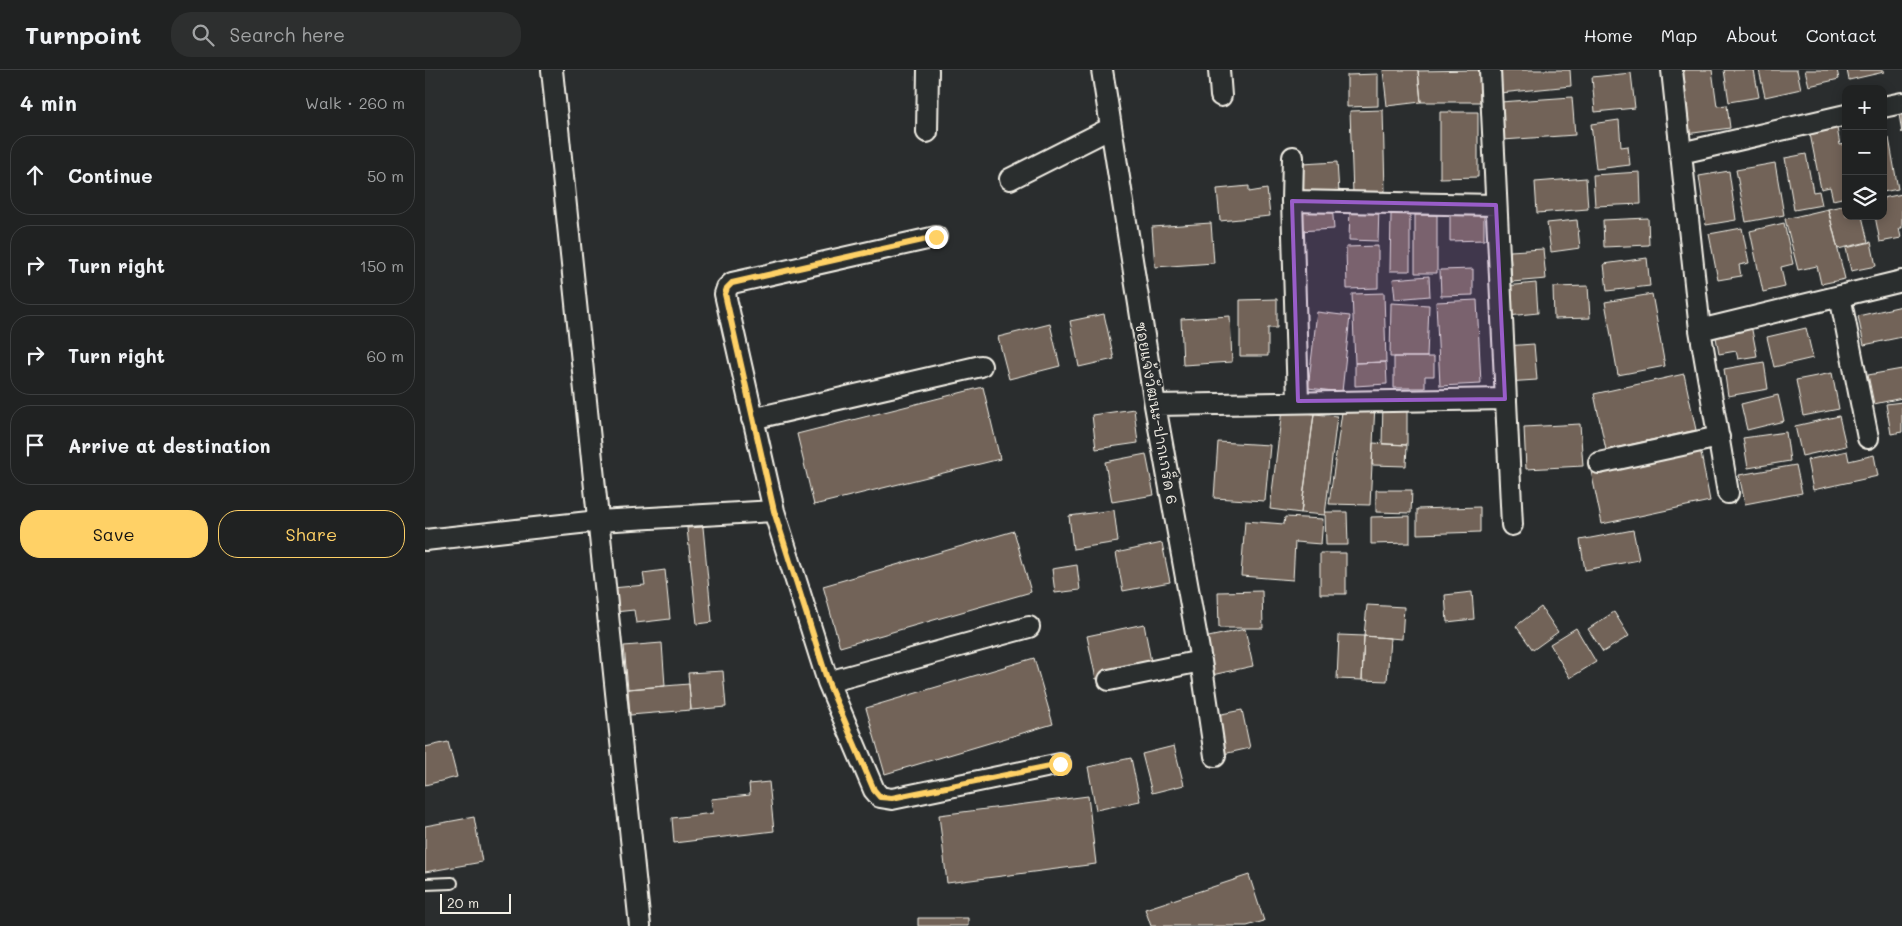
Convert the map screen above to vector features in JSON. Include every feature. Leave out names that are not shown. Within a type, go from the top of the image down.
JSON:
[{"type":"street","points":[[553,70],[597,521],[640,926]]},
{"type":"street","points":[[927,132],[928,70]]},
{"type":"street","name":"ซอยแจ้งวัฒนะ-ปากเกร็ด 6","points":[[1102,70],[1155,405],[1201,661],[1215,756]]},
{"type":"street","points":[[1219,70],[1221,96]]},
{"type":"street","points":[[1489,70],[1512,525]]},
{"type":"street","points":[[1672,70],[1700,330],[1728,493]]},
{"type":"street","points":[[1887,106],[1902,102]]},
{"type":"street","points":[[1681,154],[1842,117]]},
{"type":"street","points":[[1010,179],[1111,128]]},
{"type":"street","points":[[1293,157],[1292,201],[1299,402]]},
{"type":"street","points":[[1292,201],[1496,205]]},
{"type":"street","points":[[936,237],[732,283],[727,288],[725,294],[752,419],[774,511],[828,682],[874,790],[880,797],[892,798],[1060,764]]},
{"type":"street","points":[[1700,330],[1902,281]]},
{"type":"street","points":[[1840,296],[1869,438]]},
{"type":"street","points":[[752,419],[981,366]]},
{"type":"street","points":[[1155,405],[1505,398]]},
{"type":"street","points":[[1599,463],[1719,437]]},
{"type":"street","points":[[425,540],[597,521],[774,511]]},
{"type":"street","points":[[828,682],[1029,627]]},
{"type":"street","points":[[1109,680],[1201,661]]},
{"type":"lane","points":[[425,884],[452,883]]},
{"type":"highlighted area","points":[[1292,201],[1496,205],[1505,399],[1298,401]]},
{"type":"building","points":[[1383,70],[1418,70],[1421,102],[1387,106]]},
{"type":"building","points":[[1480,70],[1480,102],[1421,102],[1418,71]]},
{"type":"building","points":[[1498,70],[1570,70],[1571,86],[1500,93]]},
{"type":"building","points":[[1678,70],[1712,70],[1717,106],[1727,105],[1730,128],[1686,134]]},
{"type":"building","points":[[1724,70],[1754,70],[1759,97],[1729,102]]},
{"type":"building","points":[[1759,70],[1797,70],[1801,89],[1765,97]]},
{"type":"building","points":[[1805,70],[1837,70],[1839,79],[1809,86]]},
{"type":"building","points":[[1847,70],[1884,70],[1884,72],[1849,80]]},
{"type":"building","points":[[1631,73],[1635,108],[1595,112],[1592,77]]},
{"type":"building","points":[[1378,74],[1378,106],[1347,107],[1347,75]]},
{"type":"building","points":[[1572,97],[1575,135],[1503,140],[1500,102]]},
{"type":"building","points":[[1383,110],[1385,193],[1353,194],[1350,111]]},
{"type":"building","points":[[1440,112],[1478,112],[1478,177],[1440,178]]},
{"type":"building","points":[[1899,114],[1902,114],[1902,133]]},
{"type":"building","points":[[1619,120],[1621,147],[1628,146],[1630,165],[1596,169],[1591,124]]},
{"type":"building","points":[[1837,128],[1840,145],[1842,145],[1842,198],[1833,200],[1830,187],[1821,189],[1810,134]]},
{"type":"building","points":[[1887,138],[1889,138],[1898,189],[1887,191],[1887,175]]},
{"type":"building","points":[[1806,154],[1813,192],[1819,191],[1822,205],[1794,210],[1785,158]]},
{"type":"building","points":[[1337,162],[1339,193],[1304,196],[1302,164]]},
{"type":"building","points":[[1775,163],[1784,215],[1746,222],[1736,170]]},
{"type":"building","points":[[1729,171],[1736,220],[1706,225],[1699,176]]},
{"type":"building","points":[[1640,172],[1641,204],[1595,206],[1593,175]]},
{"type":"building","points":[[1586,178],[1588,209],[1537,213],[1535,182]]},
{"type":"building","points":[[1249,186],[1249,192],[1267,189],[1270,216],[1220,221],[1217,189]]},
{"type":"building","points":[[1902,194],[1902,228],[1899,228],[1901,238],[1880,242],[1876,220],[1887,220],[1887,197]]},
{"type":"building","points":[[1332,204],[1334,229],[1298,231],[1296,207]]},
{"type":"building","points":[[1842,206],[1842,220],[1863,220],[1868,242],[1838,249],[1828,209]]},
{"type":"building","points":[[1350,207],[1379,207],[1378,241],[1349,240]]},
{"type":"building","points":[[1828,209],[1845,279],[1821,284],[1817,266],[1798,270],[1785,219]]},
{"type":"building","points":[[1391,214],[1410,214],[1410,271],[1390,271]]},
{"type":"building","points":[[1450,214],[1484,214],[1484,240],[1450,241]]},
{"type":"building","points":[[1415,215],[1437,215],[1437,273],[1415,273]]},
{"type":"building","points":[[1648,218],[1649,245],[1604,247],[1603,220]]},
{"type":"building","points":[[1577,220],[1580,248],[1551,252],[1547,223]]},
{"type":"building","points":[[1211,223],[1214,263],[1155,267],[1152,227]]},
{"type":"building","points":[[1784,223],[1793,264],[1781,267],[1785,287],[1763,292],[1750,231]]},
{"type":"building","points":[[1742,228],[1749,263],[1739,265],[1741,276],[1718,280],[1709,234]]},
{"type":"building","points":[[1871,242],[1876,266],[1851,271],[1846,248]]},
{"type":"building","points":[[1378,246],[1378,288],[1347,289],[1346,247]]},
{"type":"building","points":[[1543,249],[1546,279],[1512,282],[1510,251]]},
{"type":"building","points":[[1647,258],[1650,286],[1607,291],[1604,264]]},
{"type":"building","points":[[1473,269],[1473,295],[1441,296],[1440,270]]},
{"type":"building","points":[[1429,276],[1430,296],[1395,299],[1393,279]]},
{"type":"building","points":[[1536,283],[1538,313],[1508,316],[1506,286]]},
{"type":"building","points":[[1588,286],[1590,318],[1554,319],[1553,287]]},
{"type":"building","points":[[1384,293],[1386,362],[1355,363],[1352,294]]},
{"type":"building","points":[[1652,294],[1665,366],[1618,375],[1605,302]]},
{"type":"building","points":[[1277,299],[1277,328],[1268,328],[1268,356],[1240,356],[1240,300]]},
{"type":"building","points":[[1477,300],[1481,384],[1440,386],[1436,302]]},
{"type":"building","points":[[1391,303],[1429,305],[1427,357],[1390,357]]},
{"type":"building","points":[[1902,306],[1902,337],[1864,345],[1858,316]]},
{"type":"building","points":[[1317,312],[1350,316],[1342,392],[1308,388]]},
{"type":"building","points":[[1104,314],[1114,359],[1079,367],[1070,321]]},
{"type":"building","points":[[1230,316],[1232,362],[1183,365],[1181,319]]},
{"type":"building","points":[[1050,324],[1060,366],[1009,379],[998,337]]},
{"type":"building","points":[[1751,325],[1757,356],[1738,359],[1736,351],[1719,354],[1715,332]]},
{"type":"building","points":[[1806,328],[1813,358],[1774,367],[1767,337]]},
{"type":"building","points":[[1534,344],[1537,380],[1506,382],[1505,346]]},
{"type":"building","points":[[1394,357],[1434,357],[1434,376],[1425,376],[1425,388],[1394,388]]},
{"type":"building","points":[[1386,362],[1387,384],[1355,386],[1355,363]]},
{"type":"building","points":[[1764,362],[1768,389],[1728,396],[1724,369]]},
{"type":"building","points":[[1902,369],[1902,398],[1874,404],[1868,375]]},
{"type":"building","points":[[1832,373],[1839,409],[1803,416],[1796,380]]},
{"type":"building","points":[[1684,374],[1696,430],[1606,450],[1594,394]]},
{"type":"building","points":[[983,387],[1000,459],[814,505],[797,434]]},
{"type":"building","points":[[1778,395],[1784,421],[1747,430],[1741,404]]},
{"type":"building","points":[[1383,402],[1407,402],[1407,445],[1382,444]]},
{"type":"building","points":[[1902,402],[1902,432],[1891,434],[1886,404]]},
{"type":"building","points":[[1375,404],[1370,505],[1329,504],[1343,405]]},
{"type":"building","points":[[1134,409],[1138,443],[1096,449],[1092,415]]},
{"type":"building","points":[[1282,410],[1314,414],[1301,513],[1270,509]]},
{"type":"building","points":[[1314,414],[1337,416],[1325,515],[1301,513]]},
{"type":"building","points":[[1839,416],[1846,446],[1802,456],[1795,426]]},
{"type":"building","points":[[1580,424],[1583,466],[1526,469],[1524,427]]},
{"type":"building","points":[[1786,432],[1790,461],[1748,468],[1743,438]]},
{"type":"building","points":[[1218,442],[1270,445],[1265,501],[1214,498]]},
{"type":"building","points":[[1373,443],[1407,445],[1406,466],[1372,465]]},
{"type":"building","points":[[1700,448],[1710,501],[1602,524],[1591,471]]},
{"type":"building","points":[[1847,451],[1849,461],[1874,455],[1878,476],[1813,490],[1807,460]]},
{"type":"building","points":[[1146,454],[1154,495],[1112,502],[1105,462]]},
{"type":"building","points":[[1796,465],[1802,493],[1745,504],[1739,475]]},
{"type":"building","points":[[1376,490],[1412,490],[1411,513],[1376,512]]},
{"type":"building","points":[[1480,507],[1480,532],[1417,534],[1417,509]]},
{"type":"building","points":[[1114,510],[1118,542],[1073,549],[1069,516]]},
{"type":"building","points":[[1325,512],[1347,512],[1348,545],[1326,545]]},
{"type":"building","points":[[1410,516],[1410,543],[1371,544],[1371,517]]},
{"type":"building","points":[[1285,517],[1323,519],[1321,544],[1295,542],[1293,580],[1241,576],[1245,521],[1284,524]]},
{"type":"building","points":[[703,527],[712,622],[697,624],[687,528]]},
{"type":"building","points":[[1633,530],[1639,560],[1585,570],[1580,540]]},
{"type":"building","points":[[1014,531],[1031,592],[840,647],[823,586]]},
{"type":"building","points":[[1162,543],[1170,582],[1123,591],[1116,553]]},
{"type":"building","points":[[1320,553],[1346,553],[1346,594],[1320,594]]},
{"type":"building","points":[[1077,565],[1080,590],[1055,593],[1052,569]]},
{"type":"building","points":[[665,570],[670,619],[636,623],[634,610],[615,612],[612,588],[645,585],[643,573]]},
{"type":"building","points":[[1262,591],[1263,628],[1219,628],[1218,592]]},
{"type":"building","points":[[1472,592],[1474,619],[1447,622],[1445,595]]},
{"type":"building","points":[[1367,605],[1404,607],[1402,639],[1364,636]]},
{"type":"building","points":[[1541,607],[1558,632],[1533,650],[1516,626]]},
{"type":"building","points":[[1614,612],[1629,636],[1603,652],[1588,629]]},
{"type":"building","points":[[1144,624],[1152,667],[1096,679],[1087,636]]},
{"type":"building","points":[[1576,628],[1596,662],[1570,678],[1550,644]]},
{"type":"building","points":[[1245,629],[1253,666],[1212,675],[1204,638]]},
{"type":"building","points":[[1339,635],[1364,636],[1362,680],[1337,679]]},
{"type":"building","points":[[1364,636],[1390,638],[1387,681],[1362,680]]},
{"type":"building","points":[[662,643],[665,686],[628,689],[624,646]]},
{"type":"building","points":[[1034,658],[1053,724],[885,774],[866,708]]},
{"type":"building","points":[[723,671],[726,707],[691,710],[688,673]]},
{"type":"building","points":[[689,684],[691,710],[630,715],[628,689]]},
{"type":"building","points":[[1242,710],[1250,748],[1219,755],[1211,716]]},
{"type":"building","points":[[448,742],[457,777],[425,785],[425,747]]},
{"type":"building","points":[[1174,746],[1184,785],[1152,793],[1142,754]]},
{"type":"building","points":[[1131,758],[1140,801],[1096,810],[1088,767]]},
{"type":"building","points":[[769,782],[774,831],[674,843],[672,818],[713,813],[711,799],[750,795],[749,784]]},
{"type":"building","points":[[1088,796],[1096,864],[947,883],[939,815]]},
{"type":"building","points":[[474,817],[482,862],[425,872],[425,826]]},
{"type":"building","points":[[1249,875],[1264,921],[1247,926],[1151,926],[1145,909]]},
{"type":"building","points":[[918,918],[968,918],[968,926],[918,926]]},
{"type":"route","points":[[936,237],[732,283],[727,288],[725,294],[752,419],[774,511],[828,682],[874,790],[880,797],[892,798],[1060,764]]}]
